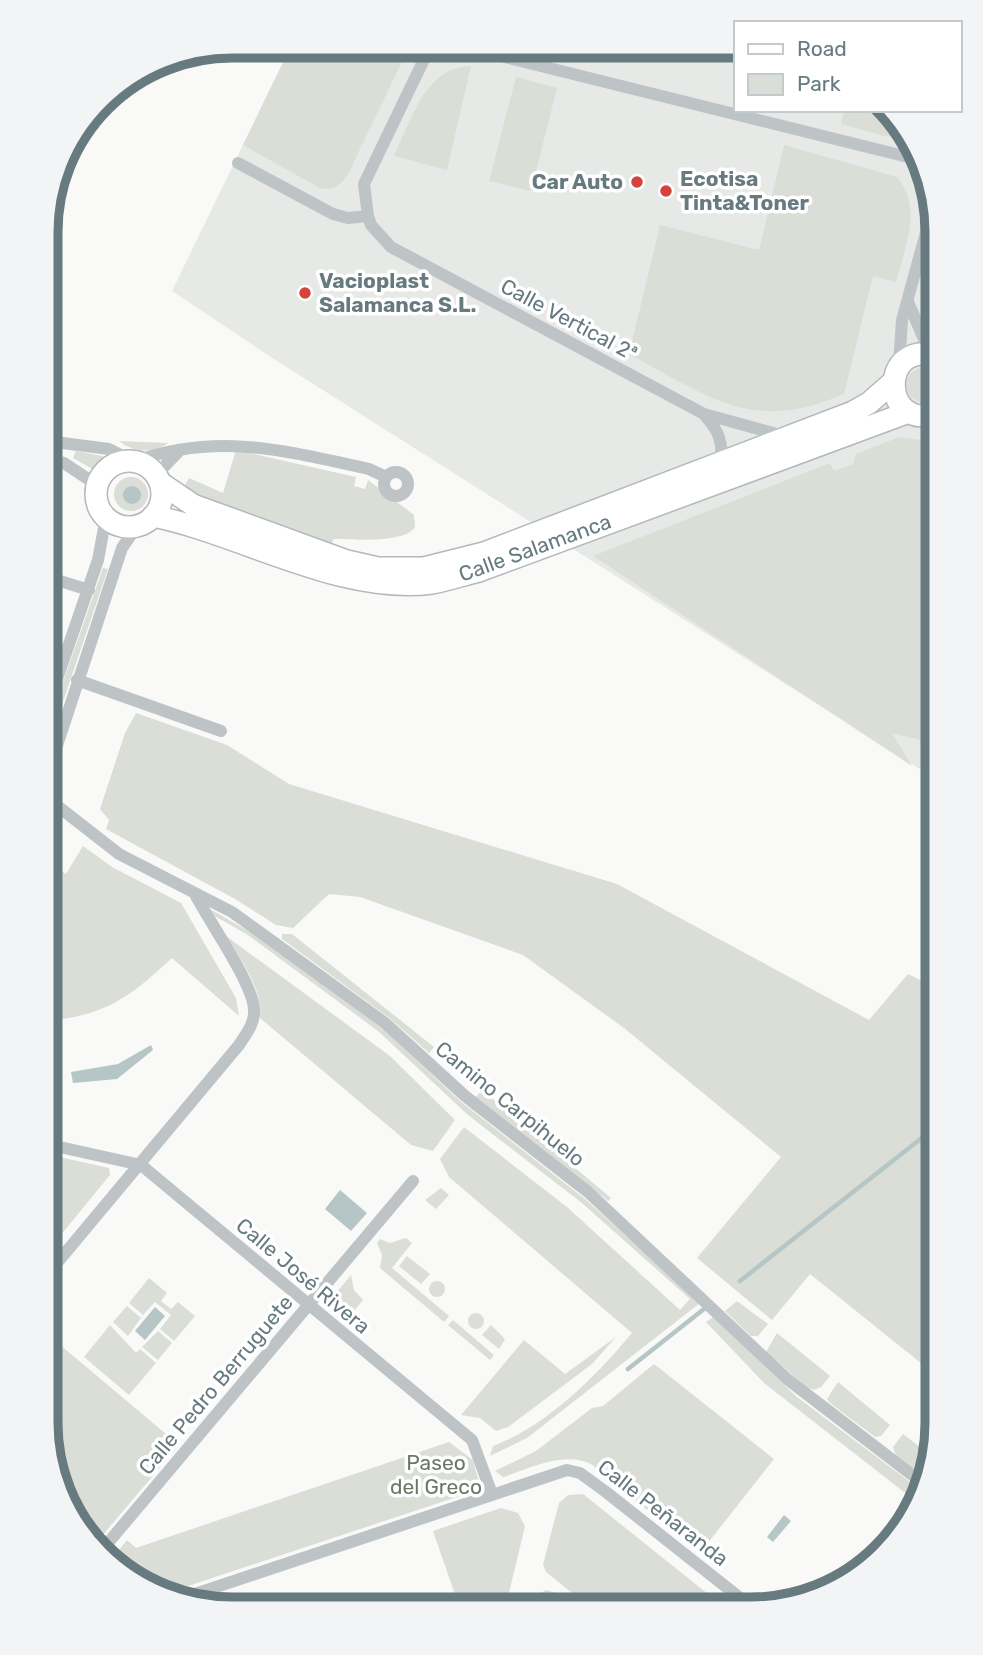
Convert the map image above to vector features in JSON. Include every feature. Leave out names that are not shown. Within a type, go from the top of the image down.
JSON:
[{"type":"main road","points":[[925,354],[921,354],[896,374],[895,396],[909,412],[925,415]]},
{"type":"main road","name":"Calle Salamanca","points":[[145,521],[187,523],[343,576],[382,582],[431,583],[721,462],[852,412],[869,403],[896,374]]},
{"type":"main road","name":"Calle Salamanca","points":[[573,526],[909,412]]},
{"type":"main road","points":[[135,461],[159,480],[160,503],[145,521],[120,526],[106,517],[97,502],[97,485],[111,467],[135,461]]},
{"type":"main road","name":"Calle Salamanca","points":[[159,480],[193,505],[347,561],[378,568],[424,568],[492,558]]},
{"type":"street","points":[[238,163],[332,214],[348,218],[368,216],[364,184],[425,58]]},
{"type":"street","points":[[508,58],[908,157]]},
{"type":"street","name":"Calle Vertical 2ª","points":[[368,216],[371,225],[391,247],[704,414],[788,436]]},
{"type":"street","points":[[896,374],[902,320],[925,237]]},
{"type":"street","points":[[908,302],[925,340]]},
{"type":"street","points":[[704,414],[716,427],[723,446],[721,462]]},
{"type":"street","points":[[58,442],[109,449],[135,461],[181,448],[247,445],[356,466],[386,477]]},
{"type":"street","points":[[159,480],[181,448]]},
{"type":"street","points":[[58,461],[97,485]]},
{"type":"street","points":[[58,677],[103,545],[106,517]]},
{"type":"street","points":[[58,738],[122,548],[145,521]]},
{"type":"street","points":[[58,580],[89,590]]},
{"type":"street","points":[[77,680],[221,731]]},
{"type":"street","name":"Camino Carpihuelo","points":[[58,805],[119,853],[196,896],[232,912],[385,1023],[465,1096],[588,1192],[787,1379],[916,1478]]},
{"type":"street","points":[[58,1262],[141,1165],[252,1025],[255,1010],[250,991],[196,896]]},
{"type":"street","name":"Calle José Rivera","points":[[58,1147],[141,1165],[472,1440],[492,1494]]},
{"type":"street","name":"Calle Pedro Berruguete","points":[[107,1544],[413,1181]]},
{"type":"street","name":"Calle Peñaranda","points":[[197,1593],[568,1470],[580,1473],[739,1597]]},
{"type":"shaded area","points":[[285,58],[734,58],[734,112],[877,112],[902,145],[912,165],[922,197],[925,220],[925,772],[274,359],[172,291]]},
{"type":"shaded area","points":[[132,486],[138,489],[141,495],[138,501],[132,504],[126,501],[123,495],[126,489]]},
{"type":"shaded area","points":[[151,1045],[153,1050],[117,1079],[73,1083],[71,1072],[118,1064]]},
{"type":"shaded area","points":[[340,1190],[367,1213],[351,1231],[325,1209]]},
{"type":"shaded area","points":[[155,1307],[165,1316],[145,1340],[135,1331]]},
{"type":"shaded area","points":[[784,1515],[791,1521],[773,1542],[767,1537]]},
{"type":"green space","points":[[285,58],[404,58],[349,172],[334,188],[320,188],[243,145]]},
{"type":"green space","points":[[471,66],[447,170],[394,156],[414,113],[431,86],[442,75],[455,68]]},
{"type":"green space","points":[[516,77],[557,88],[531,191],[489,181]]},
{"type":"green space","points":[[844,112],[877,112],[896,137],[884,136],[841,124]]},
{"type":"green space","points":[[784,145],[897,177],[909,202],[910,228],[896,282],[873,276],[844,394],[812,406],[783,411],[757,410],[708,396],[629,354],[660,225],[759,250]]},
{"type":"green space","points":[[923,368],[923,402],[911,397],[906,385],[911,373]]},
{"type":"green space","points":[[899,437],[925,441],[925,741],[892,733],[912,766],[593,556],[830,463],[834,471],[853,464],[856,454]]},
{"type":"green space","points":[[119,441],[168,443],[157,449],[143,450],[130,448]]},
{"type":"green space","points":[[236,450],[356,477],[354,486],[365,489],[368,480],[414,515],[415,527],[400,536],[365,540],[334,539],[331,544],[199,497],[185,485],[189,478],[223,493]]},
{"type":"green space","points":[[76,451],[107,457],[94,470],[73,458]]},
{"type":"green space","points":[[131,477],[143,482],[148,494],[143,506],[131,511],[119,506],[114,494],[119,482]]},
{"type":"green space","points":[[103,568],[108,569],[58,716],[58,696]]},
{"type":"green space","points":[[136,713],[227,745],[289,784],[617,884],[869,1020],[908,974],[925,982],[925,1366],[810,1274],[772,1320],[697,1258],[781,1157],[624,1028],[523,955],[360,897],[329,894],[293,928],[276,925],[235,899],[106,829],[109,820],[100,809],[125,733]]},
{"type":"green space","points":[[83,846],[112,867],[181,903],[236,998],[239,1016],[172,958],[143,984],[115,1002],[85,1015],[58,1019],[58,869],[66,874]]},
{"type":"green space","points":[[212,910],[253,934],[383,1029],[460,1101],[585,1199],[700,1303],[527,1438],[490,1456],[493,1446],[533,1426],[569,1398],[632,1333],[449,1177],[440,1159],[464,1127],[567,1207],[680,1310],[690,1299],[582,1203],[468,1115],[378,1031],[248,935],[213,915]]},
{"type":"green space","points":[[282,934],[292,934],[434,1047],[429,1053],[392,1020],[282,939]]},
{"type":"green space","points":[[226,936],[390,1056],[455,1120],[433,1151],[411,1145],[260,1018],[255,985]]},
{"type":"green space","points":[[482,1090],[611,1198],[608,1201],[476,1097]]},
{"type":"green space","points":[[58,1157],[109,1168],[110,1175],[58,1238]]},
{"type":"green space","points":[[441,1188],[449,1195],[436,1209],[425,1200]]},
{"type":"green space","points":[[406,1238],[412,1243],[392,1268],[449,1316],[444,1322],[380,1268],[382,1255],[377,1243],[380,1239],[390,1243]]},
{"type":"green space","points":[[407,1256],[430,1274],[421,1284],[399,1266]]},
{"type":"green space","points":[[351,1275],[354,1290],[363,1300],[347,1320],[332,1307],[332,1298]]},
{"type":"green space","points":[[149,1278],[167,1293],[161,1301],[171,1309],[178,1302],[195,1316],[174,1341],[160,1329],[171,1315],[155,1302],[143,1315],[129,1303]]},
{"type":"green space","points":[[434,1281],[440,1281],[445,1289],[443,1295],[434,1297],[429,1292],[429,1286]]},
{"type":"green space","points":[[737,1301],[768,1324],[758,1336],[751,1336],[725,1311]]},
{"type":"green space","points":[[127,1306],[141,1318],[128,1336],[113,1322]]},
{"type":"green space","points":[[473,1313],[479,1313],[484,1321],[482,1327],[473,1329],[468,1324],[468,1318]]},
{"type":"green space","points":[[713,1317],[797,1397],[914,1485],[909,1496],[764,1383],[706,1322]]},
{"type":"green space","points":[[453,1320],[494,1355],[490,1360],[448,1325]]},
{"type":"green space","points":[[110,1325],[136,1353],[140,1349],[156,1363],[129,1395],[84,1357]]},
{"type":"green space","points":[[491,1325],[505,1339],[499,1349],[482,1335]]},
{"type":"green space","points":[[158,1331],[172,1343],[158,1360],[142,1347]]},
{"type":"green space","points":[[777,1333],[830,1376],[821,1387],[814,1390],[806,1387],[766,1352]]},
{"type":"green space","points":[[616,1337],[592,1364],[508,1427],[496,1431],[480,1418],[461,1415],[524,1340],[565,1374]]},
{"type":"green space","points":[[58,1343],[179,1445],[101,1537],[81,1510],[67,1480],[61,1458],[58,1435]]},
{"type":"green space","points":[[654,1364],[774,1459],[700,1553],[591,1464],[569,1459],[503,1477],[495,1471],[536,1451],[592,1408],[603,1406]]},
{"type":"green space","points":[[838,1382],[890,1425],[881,1436],[875,1437],[830,1403],[827,1399]]},
{"type":"green space","points":[[903,1434],[923,1450],[918,1472],[896,1456],[893,1447]]},
{"type":"green space","name":"Paseo del Greco","points":[[449,1442],[473,1460],[481,1489],[180,1589],[144,1574],[117,1553],[127,1540],[136,1548]]},
{"type":"green space","points":[[583,1494],[712,1597],[577,1597],[546,1572],[543,1565],[559,1503],[568,1495]]},
{"type":"green space","points":[[501,1508],[518,1513],[525,1526],[509,1593],[497,1597],[456,1597],[433,1531]]},
{"type":"green space","points":[[546,1590],[565,1597],[534,1597]]},
{"type":"waterway","points":[[740,1281],[925,1135]]},
{"type":"waterway","points":[[628,1369],[704,1309]]},
{"type":"place","name":"Car Auto","points":[[637,182]]},
{"type":"place","name":"Ecotisa Tinta&Toner","points":[[666,191]]},
{"type":"place","name":"Vacioplast Salamanca S.L.","points":[[305,293]]}]
